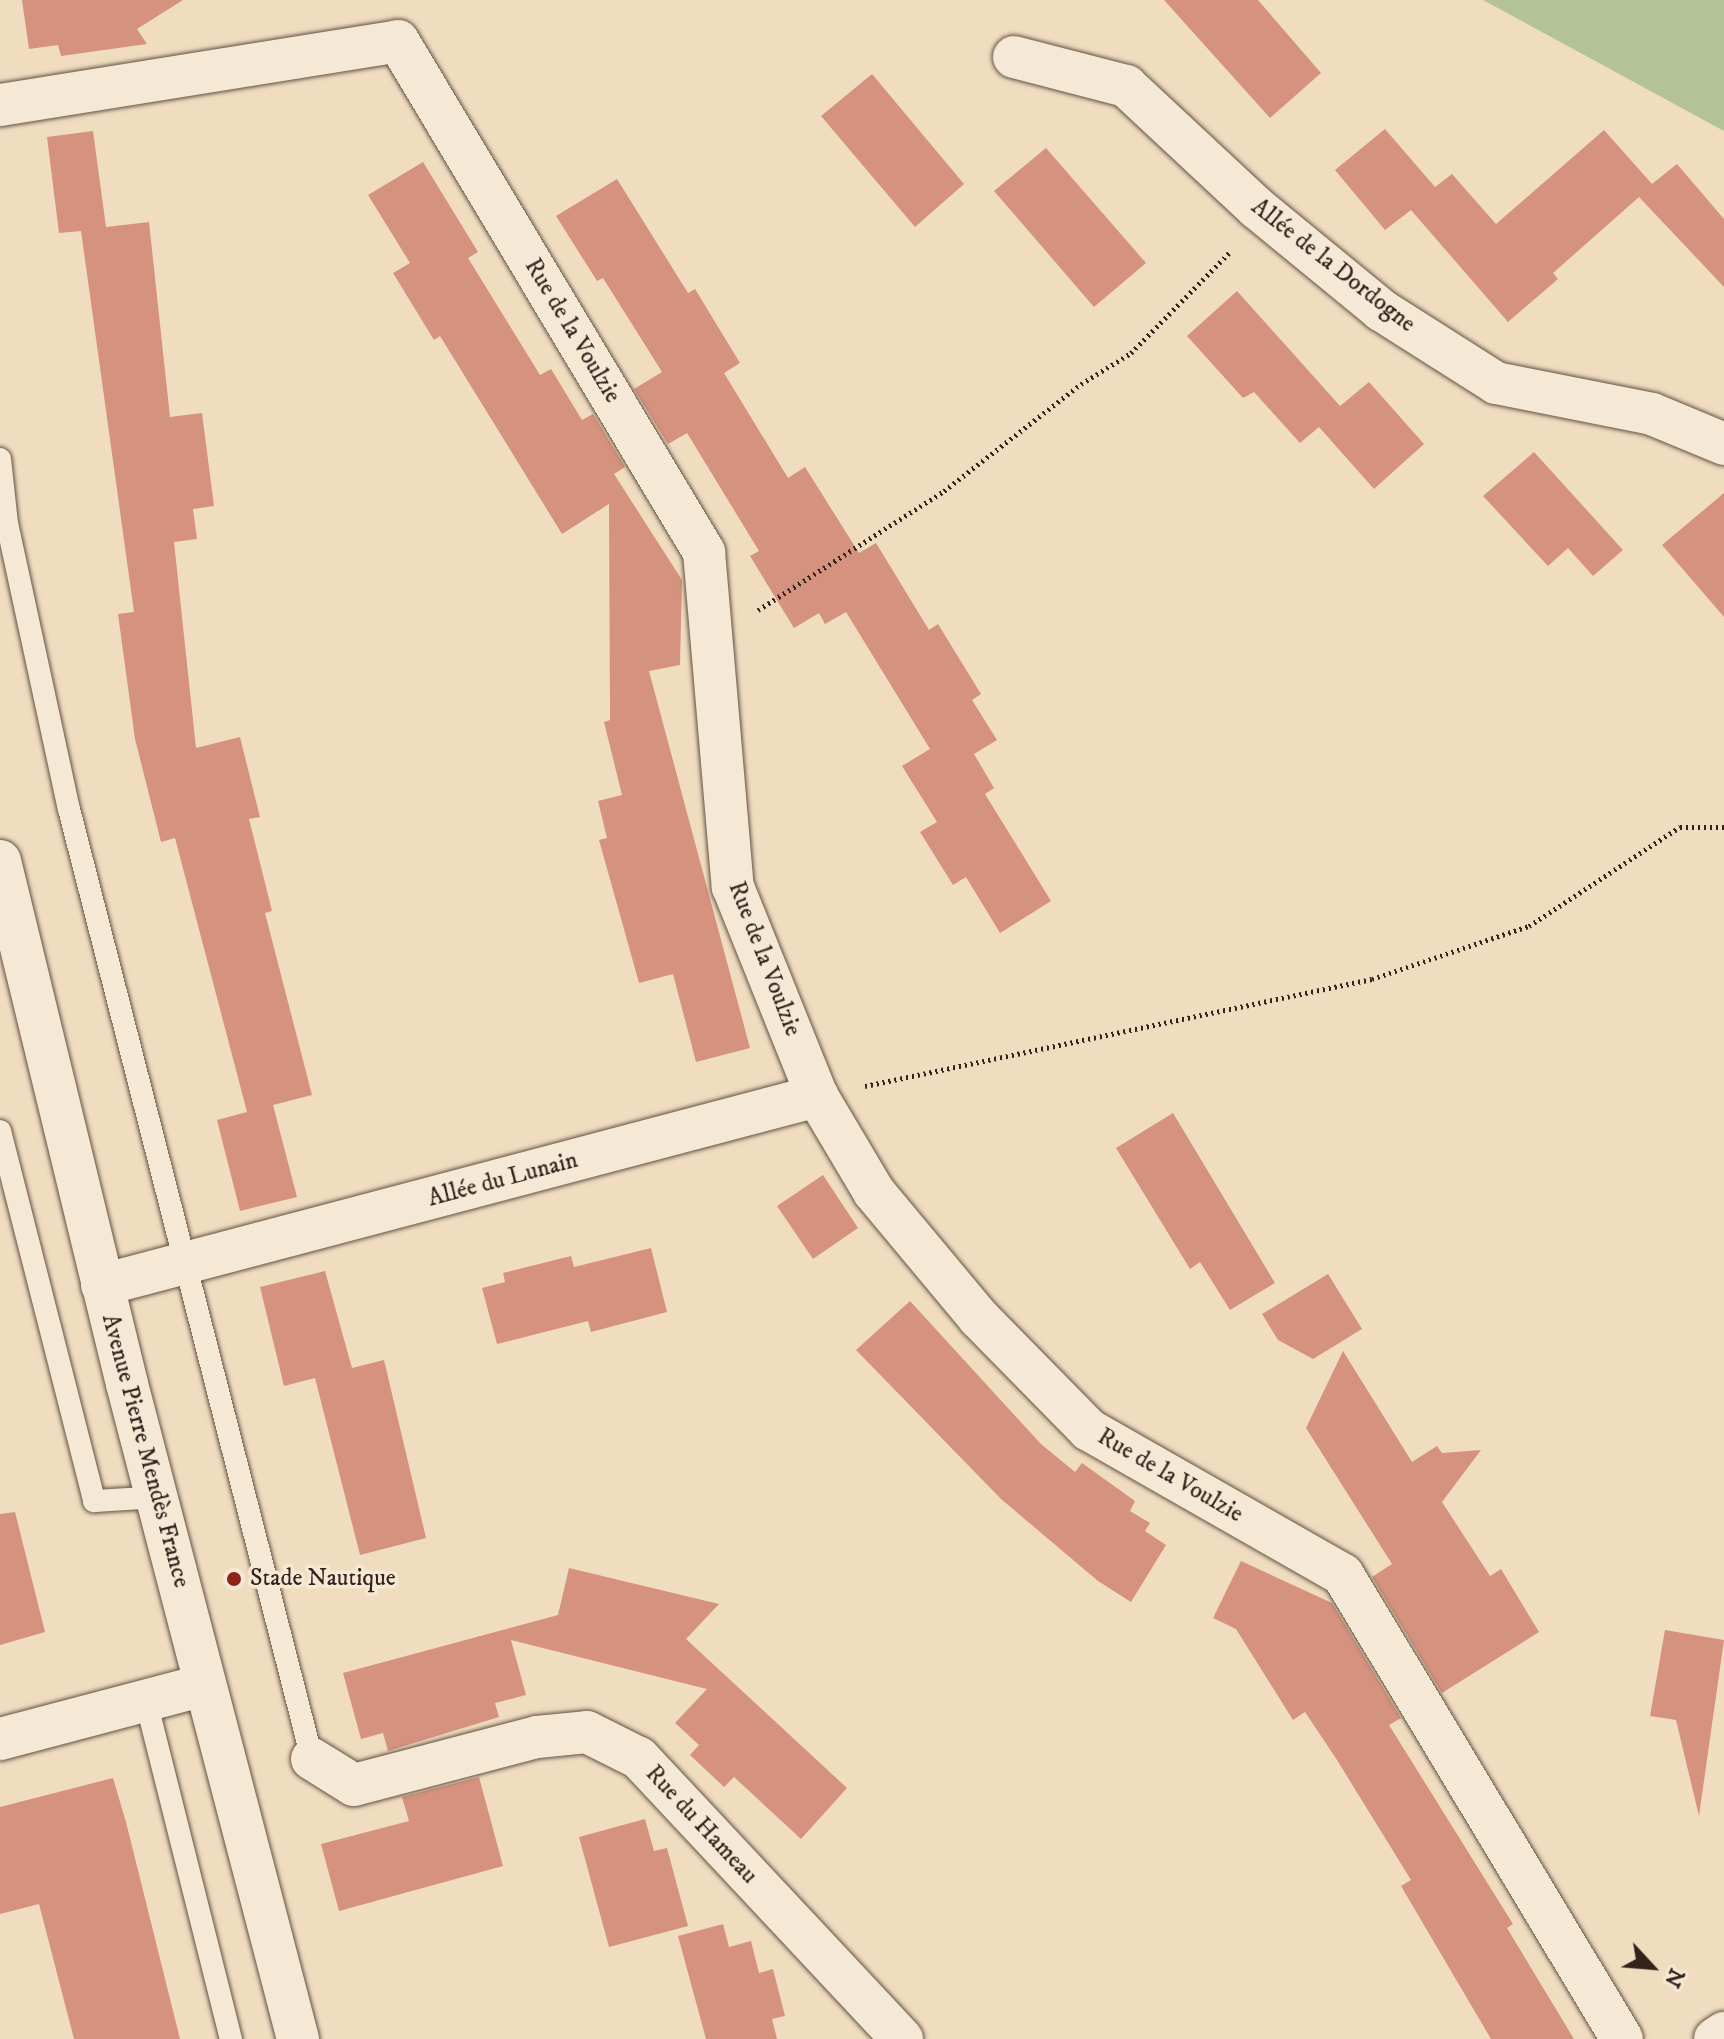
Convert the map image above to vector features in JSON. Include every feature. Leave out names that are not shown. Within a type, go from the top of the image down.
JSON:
[{"type":"street","name":"Rue de la Voulzie","points":[[0,105],[398,41],[704,552],[733,887],[817,1096],[874,1192],[979,1318],[1089,1430],[1343,1575],[1622,2039]]},
{"type":"street","name":"Allée de la Dordogne","points":[[1014,57],[1126,86],[1257,208],[1381,310],[1496,383],[1652,414],[1724,444]]},
{"type":"street","name":"Avenue Pierre Mendès France","points":[[0,861],[102,1285],[298,2039]]},
{"type":"street","name":"Allée du Lunain","points":[[102,1285],[817,1096]]},
{"type":"street","points":[[0,1739],[205,1685]]},
{"type":"street","name":"Rue du Hameau","points":[[312,1759],[354,1785],[537,1737],[587,1732],[639,1758],[902,2039]]},
{"type":"street","points":[[1715,2039],[1724,2033]]},
{"type":"lane","points":[[0,459],[7,523],[69,809],[189,1264],[312,1759]]},
{"type":"lane","points":[[0,1131],[94,1501],[159,1497]]},
{"type":"lane","points":[[146,1701],[231,2039]]},
{"type":"path","points":[[711,640],[944,491],[1081,384],[1131,353],[1246,236],[1257,208]]},
{"type":"path","points":[[817,1096],[1372,979],[1529,926],[1680,827],[1724,827]]},
{"type":"green space","points":[[1483,0],[1724,0],[1724,131]]},
{"type":"building","points":[[22,0],[183,0],[137,29],[147,44],[61,56],[58,45],[29,49]]},
{"type":"building","points":[[1164,0],[1258,0],[1321,73],[1270,118]]},
{"type":"building","points":[[872,74],[964,184],[915,227],[821,116]]},
{"type":"building","points":[[1385,129],[1435,187],[1452,174],[1496,224],[1604,130],[1652,184],[1677,164],[1724,219],[1724,287],[1639,197],[1553,273],[1558,279],[1508,322],[1411,210],[1385,230],[1335,170]]},
{"type":"building","points":[[93,131],[106,227],[149,222],[170,417],[202,413],[214,506],[193,509],[197,539],[174,542],[196,748],[240,737],[260,817],[249,819],[272,911],[265,913],[312,1095],[273,1105],[297,1197],[240,1211],[217,1120],[247,1112],[175,838],[161,842],[135,739],[118,614],[134,612],[81,231],[59,233],[47,137]]},
{"type":"building","points":[[1046,148],[1146,263],[1094,307],[994,191]]},
{"type":"building","points":[[423,162],[478,252],[468,258],[540,375],[551,369],[582,420],[593,414],[625,467],[614,474],[682,580],[680,665],[649,671],[750,1048],[696,1062],[673,974],[639,983],[599,840],[607,838],[598,801],[622,795],[604,722],[610,720],[609,504],[562,534],[440,336],[434,340],[393,273],[410,263],[368,195]]},
{"type":"building","points":[[617,179],[688,293],[695,289],[740,363],[724,373],[788,478],[805,467],[859,553],[876,543],[929,630],[938,624],[981,694],[972,700],[997,740],[974,754],[994,788],[985,794],[1051,901],[1000,933],[966,877],[953,885],[920,832],[937,822],[902,766],[930,749],[846,612],[825,624],[819,613],[794,628],[750,556],[759,551],[687,433],[668,444],[634,389],[662,372],[603,278],[597,281],[556,216]]},
{"type":"building","points":[[1237,291],[1340,406],[1369,382],[1424,444],[1374,489],[1319,427],[1300,443],[1254,392],[1243,398],[1187,336]]},
{"type":"building","points":[[1534,452],[1623,550],[1593,576],[1568,548],[1548,566],[1483,496]]},
{"type":"building","points":[[1724,493],[1724,617],[1662,545]]},
{"type":"building","points":[[1173,1113],[1275,1283],[1230,1310],[1200,1262],[1190,1269],[1116,1148]]},
{"type":"building","points":[[823,1175],[858,1228],[813,1259],[777,1206]]},
{"type":"building","points":[[651,1248],[667,1312],[591,1332],[588,1321],[497,1344],[482,1288],[505,1282],[503,1273],[571,1256],[574,1267]]},
{"type":"building","points":[[325,1271],[352,1368],[384,1360],[426,1538],[360,1555],[315,1378],[284,1386],[260,1287]]},
{"type":"building","points":[[1328,1274],[1362,1329],[1313,1359],[1278,1340],[1262,1314]]},
{"type":"building","points":[[910,1301],[1041,1444],[1075,1472],[1082,1463],[1135,1501],[1130,1511],[1150,1523],[1145,1531],[1166,1545],[1131,1602],[1098,1581],[1001,1499],[856,1350]]},
{"type":"building","points":[[1343,1351],[1412,1462],[1437,1446],[1442,1453],[1481,1450],[1442,1502],[1490,1576],[1501,1569],[1539,1632],[1442,1693],[1372,1577],[1392,1564],[1306,1428]]},
{"type":"building","points":[[15,1512],[45,1632],[0,1645],[0,1514]]},
{"type":"building","points":[[1241,1561],[1332,1603],[1401,1718],[1389,1725],[1513,1924],[1507,1928],[1574,2039],[1491,2039],[1401,1886],[1411,1880],[1337,1760],[1305,1712],[1293,1720],[1236,1629],[1213,1618]]},
{"type":"building","points":[[569,1568],[719,1604],[686,1639],[847,1788],[801,1839],[734,1777],[724,1787],[690,1755],[699,1745],[675,1723],[707,1689],[511,1640],[526,1695],[495,1703],[499,1717],[388,1751],[383,1733],[361,1739],[343,1673],[558,1615]]},
{"type":"building","points":[[1665,1630],[1724,1640],[1699,1816],[1676,1720],[1650,1716]]},
{"type":"building","points":[[479,1777],[503,1866],[339,1911],[321,1844],[409,1821],[402,1797]]},
{"type":"building","points":[[113,1778],[180,2039],[74,2039],[39,1904],[0,1914],[0,1807]]},
{"type":"building","points":[[645,1819],[654,1851],[667,1848],[688,1926],[609,1947],[579,1837]]},
{"type":"building","points":[[723,1924],[729,1947],[751,1941],[759,1973],[773,1969],[785,2016],[772,2019],[777,2039],[706,2039],[678,1936]]},
{"type":"place","name":"Stade Nautique","points":[[234,1579]]}]
